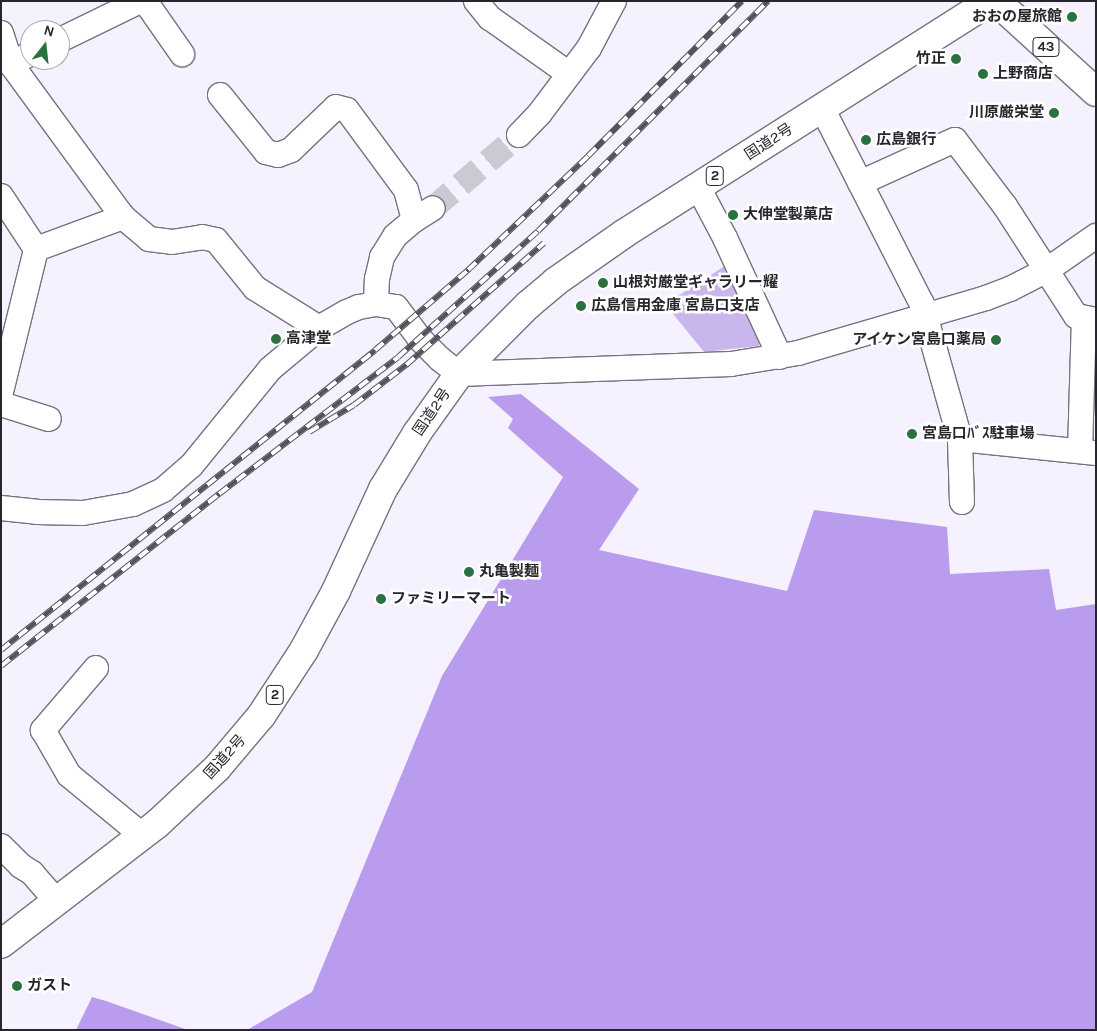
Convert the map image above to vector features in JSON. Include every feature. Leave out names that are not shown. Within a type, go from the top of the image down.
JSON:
[{"type":"main road","name":"国道2号","points":[[1,944],[143,836],[217,768],[261,716],[304,650],[332,600],[383,489],[417,433],[459,374],[502,329],[548,287],[590,257],[990,1]]},
{"type":"main road","name":"43","points":[[996,1],[1096,92]]},
{"type":"street","points":[[70,35],[140,1]]},
{"type":"street","points":[[145,1],[182,54]]},
{"type":"street","points":[[476,1],[490,18],[569,74]]},
{"type":"street","points":[[519,135],[540,113],[589,48],[614,1]]},
{"type":"street","points":[[1,33],[20,59]]},
{"type":"street","points":[[27,70],[123,216],[149,239],[172,242],[202,237],[216,240],[255,288],[318,328]]},
{"type":"street","points":[[220,95],[266,152],[278,155],[291,150],[336,107],[347,110],[423,214],[395,236],[382,256],[377,278],[376,304]]},
{"type":"street","points":[[822,108],[922,304],[960,439],[962,502]]},
{"type":"street","points":[[860,183],[955,140],[1005,206],[1076,316],[1090,319],[1088,452],[960,439]]},
{"type":"street","points":[[698,187],[725,238],[780,357]]},
{"type":"street","points":[[1,392],[36,249],[2,196]]},
{"type":"street","points":[[36,249],[123,216]]},
{"type":"street","points":[[1,508],[37,512],[83,513],[133,504],[163,490],[190,466],[270,369],[318,328],[347,312],[376,304],[396,307],[420,338],[440,359],[459,374],[697,367],[731,364],[780,357],[831,344],[1010,290],[1047,270],[1096,236]]},
{"type":"street","points":[[1,404],[49,419]]},
{"type":"street","points":[[96,668],[43,730],[69,775],[143,836]]},
{"type":"street","points":[[1,846],[21,866],[32,873],[57,902]]},
{"type":"shaded area","points":[[728,264],[762,340],[758,346],[704,352],[665,304]]},
{"type":"shaded area","points":[[521,394],[639,489],[599,550],[787,591],[814,510],[947,527],[950,574],[1049,569],[1056,610],[1096,604],[1096,1030],[247,1030],[312,992],[442,676],[563,477],[508,428],[513,419],[488,397]]},
{"type":"shaded area","points":[[92,997],[106,1001],[188,1030],[76,1030]]},
{"type":"tunnel","points":[[433,208],[519,135]]},
{"type":"railway","points":[[1,650],[375,350],[468,270],[588,156],[742,1]]},
{"type":"railway","points":[[1,666],[219,494],[398,357],[538,231],[768,1]]},
{"type":"railway","points":[[309,432],[354,405],[406,365],[544,243]]},
{"type":"place","name":"おおの屋旅館","points":[[1072,17]]},
{"type":"place","name":"竹正","points":[[956,59]]},
{"type":"place","name":"上野商店","points":[[983,74]]},
{"type":"place","name":"川原厳栄堂","points":[[1054,113]]},
{"type":"place","name":"広島銀行","points":[[866,140]]},
{"type":"place","name":"大伸堂製菓店","points":[[733,215]]},
{"type":"place","name":"山根対厳堂ギャラリー耀","points":[[603,283]]},
{"type":"place","name":"広島信用金庫 宮島口支店","points":[[581,306]]},
{"type":"place","name":"高津堂","points":[[276,339]]},
{"type":"place","name":"アイケン宮島口薬局","points":[[996,340]]},
{"type":"place","name":"宮島口ﾊﾞｽ駐車場","points":[[912,434]]},
{"type":"place","name":"丸亀製麺","points":[[469,572]]},
{"type":"place","name":"ファミリーマート","points":[[381,599]]},
{"type":"place","name":"ガスト","points":[[17,986]]}]
